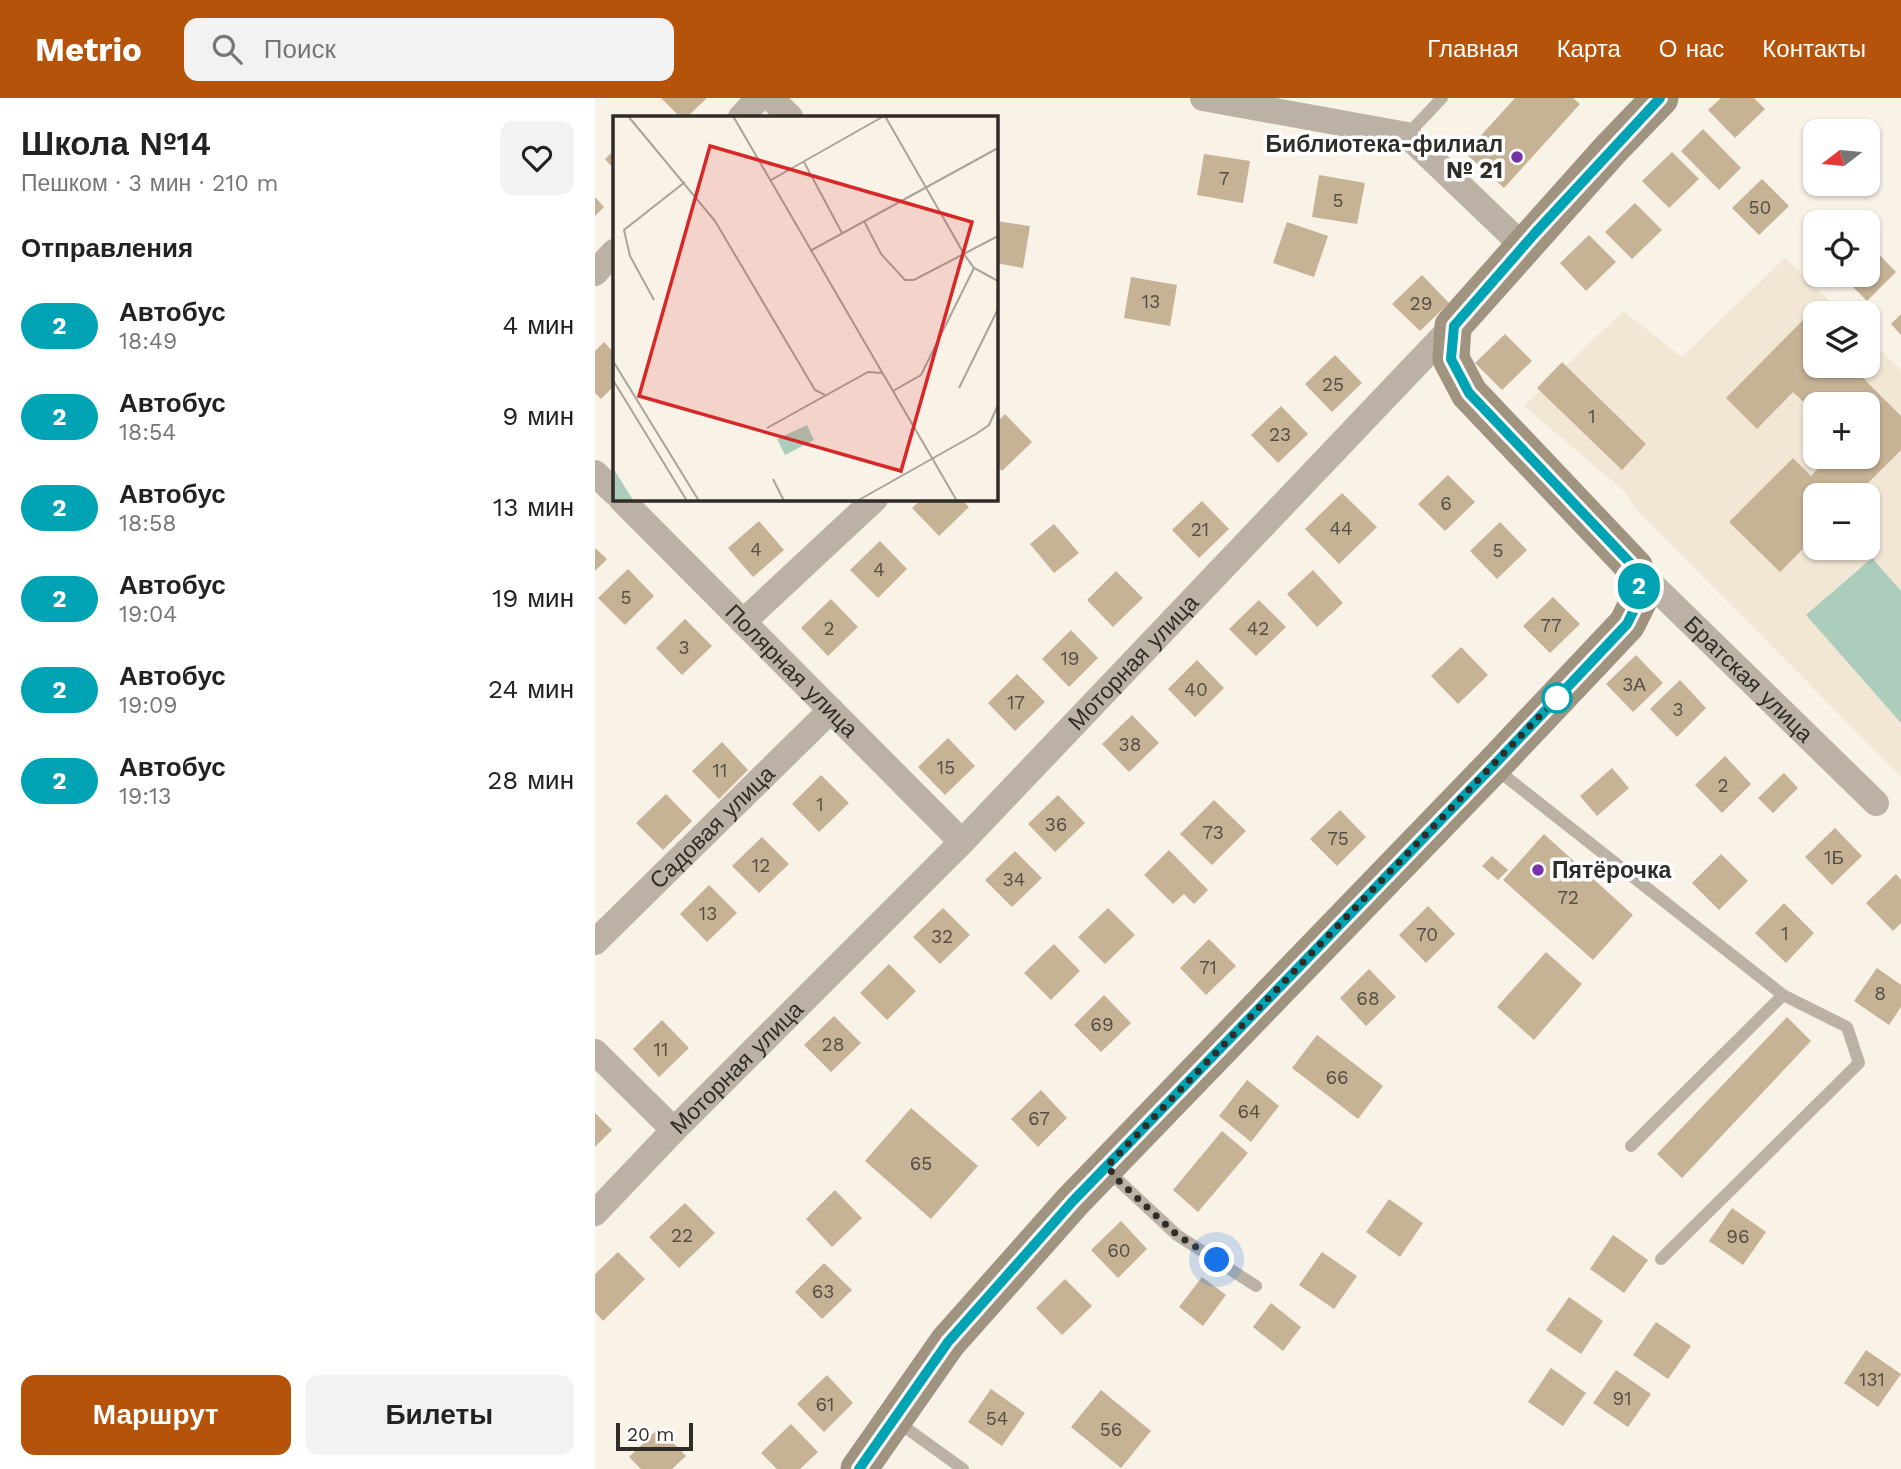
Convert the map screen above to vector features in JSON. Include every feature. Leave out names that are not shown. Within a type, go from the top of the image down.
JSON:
[{"type":"street","points":[[742,116],[759,98]]},
{"type":"street","points":[[771,98],[789,116]]},
{"type":"street","points":[[1203,98],[1407,135],[1523,246]]},
{"type":"street","name":"Моторная улица","points":[[595,1213],[961,842],[1454,326],[1523,246],[1660,98]]},
{"type":"street","points":[[595,273],[613,253]]},
{"type":"street","name":"Братская улица","points":[[1454,326],[1451,359],[1469,393],[1635,568],[1876,803]]},
{"type":"street","points":[[595,472],[613,491]]},
{"type":"street","name":"Полярная улица","points":[[622,500],[961,842]]},
{"type":"street","points":[[743,622],[874,500]]},
{"type":"street","points":[[859,1469],[948,1342],[1073,1201],[1627,624],[1641,596],[1635,568]]},
{"type":"street","name":"Садовая улица","points":[[595,942],[831,710]]},
{"type":"street","points":[[595,1052],[674,1130]]},
{"type":"lane","points":[[1407,135],[1442,98]]},
{"type":"lane","points":[[1493,766],[1783,995],[1847,1027],[1859,1063],[1661,1259]]},
{"type":"lane","points":[[1631,1146],[1783,995]]},
{"type":"lane","points":[[1107,1166],[1119,1181],[1177,1235],[1256,1286]]},
{"type":"lane","points":[[894,1419],[963,1469]]},
{"type":"shaded area","points":[[1785,258],[1803,275],[1803,287],[1815,287],[1830,301],[1803,301],[1803,378],[1880,378],[1880,350],[1901,370],[1900,776],[1635,508],[1623,490],[1524,406],[1623,311],[1682,357]]},
{"type":"green space","points":[[1870,560],[1874,560],[1901,591],[1901,723],[1806,615]]},
{"type":"building","points":[[661,98],[707,98],[688,116],[679,116]]},
{"type":"building","points":[[1515,98],[1573,98],[1580,104],[1504,188],[1465,153]]},
{"type":"building","points":[[1721,98],[1754,98],[1765,109],[1735,138],[1708,110]]},
{"type":"building","points":[[1703,129],[1741,168],[1719,190],[1681,151]]},
{"type":"building","points":[[613,151],[613,168],[605,159]]},
{"type":"building","points":[[1672,152],[1699,179],[1669,208],[1642,181]]},
{"type":"building","points":[[1204,154],[1250,161],[1243,203],[1197,195]]},
{"type":"building","points":[[1319,175],[1365,183],[1357,224],[1312,217]]},
{"type":"building","points":[[1762,179],[1789,206],[1759,235],[1732,208]]},
{"type":"building","points":[[595,197],[604,207],[595,216]]},
{"type":"building","points":[[1635,203],[1662,230],[1632,259],[1605,232]]},
{"type":"building","points":[[997,221],[1030,226],[1023,268],[997,263]]},
{"type":"building","points":[[1287,222],[1328,236],[1314,277],[1273,263]]},
{"type":"building","points":[[1589,235],[1616,262],[1586,291],[1560,263]]},
{"type":"building","points":[[1880,255],[1896,272],[1867,301],[1853,287],[1880,287]]},
{"type":"building","points":[[1422,275],[1449,303],[1420,331],[1392,304]]},
{"type":"building","points":[[1131,277],[1177,285],[1170,326],[1124,318]]},
{"type":"building","points":[[1901,314],[1901,335],[1891,324]]},
{"type":"building","points":[[1803,320],[1803,378],[1863,378],[1877,392],[1803,392],[1803,402],[1793,392],[1757,429],[1726,398]]},
{"type":"building","points":[[1505,334],[1532,361],[1502,390],[1475,363]]},
{"type":"building","points":[[604,342],[613,352],[613,387],[601,399],[595,393],[595,351]]},
{"type":"building","points":[[1335,355],[1362,383],[1332,412],[1305,384]]},
{"type":"building","points":[[1562,362],[1646,444],[1622,470],[1537,388]]},
{"type":"building","points":[[1880,395],[1901,416],[1901,450],[1868,483],[1803,483],[1803,549],[1780,572],[1729,522],[1793,458],[1811,476],[1818,469],[1880,469]]},
{"type":"building","points":[[1281,406],[1308,434],[1278,463],[1251,435]]},
{"type":"building","points":[[1005,414],[1032,442],[1002,471],[997,465],[997,422]]},
{"type":"building","points":[[1448,475],[1475,502],[1445,531],[1418,504]]},
{"type":"building","points":[[1342,493],[1377,527],[1339,564],[1305,529]]},
{"type":"building","points":[[921,500],[962,500],[969,507],[939,536],[912,508]]},
{"type":"building","points":[[1202,501],[1229,529],[1199,558],[1172,530]]},
{"type":"building","points":[[759,521],[784,550],[753,577],[728,548]]},
{"type":"building","points":[[1500,522],[1527,550],[1497,579],[1470,551]]},
{"type":"building","points":[[1054,524],[1079,553],[1054,573],[1030,544]]},
{"type":"building","points":[[880,541],[907,569],[878,598],[850,570]]},
{"type":"building","points":[[595,548],[607,559],[595,571]]},
{"type":"building","points":[[628,569],[654,596],[625,625],[598,598]]},
{"type":"building","points":[[1313,570],[1343,603],[1317,627],[1287,594]]},
{"type":"building","points":[[1116,571],[1143,598],[1113,627],[1087,600]]},
{"type":"building","points":[[1553,597],[1580,624],[1550,653],[1523,626]]},
{"type":"building","points":[[831,599],[858,627],[828,656],[801,628]]},
{"type":"building","points":[[1259,600],[1286,627],[1256,656],[1229,629]]},
{"type":"building","points":[[685,619],[712,646],[682,675],[656,648]]},
{"type":"building","points":[[1071,630],[1098,658],[1069,687],[1042,659]]},
{"type":"building","points":[[1461,647],[1488,675],[1458,704],[1431,676]]},
{"type":"building","points":[[1636,655],[1663,683],[1633,712],[1606,684]]},
{"type":"building","points":[[1197,660],[1224,688],[1195,717],[1168,689]]},
{"type":"building","points":[[1017,674],[1045,702],[1015,731],[988,703]]},
{"type":"building","points":[[1680,680],[1706,708],[1677,737],[1650,709]]},
{"type":"building","points":[[1132,715],[1159,743],[1129,772],[1102,744]]},
{"type":"building","points":[[948,738],[975,766],[945,795],[918,767]]},
{"type":"building","points":[[722,742],[748,770],[719,799],[692,771]]},
{"type":"building","points":[[1725,756],[1751,784],[1722,813],[1695,785]]},
{"type":"building","points":[[1612,768],[1629,788],[1597,816],[1580,796]]},
{"type":"building","points":[[1784,773],[1798,788],[1773,813],[1758,798]]},
{"type":"building","points":[[821,775],[849,803],[819,832],[792,804]]},
{"type":"building","points":[[666,794],[692,821],[663,850],[636,823]]},
{"type":"building","points":[[1058,795],[1085,823],[1055,852],[1028,824]]},
{"type":"building","points":[[1214,800],[1246,831],[1212,865],[1180,834]]},
{"type":"building","points":[[1340,810],[1366,837],[1337,866],[1310,839]]},
{"type":"building","points":[[1835,828],[1862,856],[1832,885],[1805,857]]},
{"type":"building","points":[[1544,834],[1633,915],[1593,960],[1503,880]]},
{"type":"building","points":[[762,837],[789,864],[759,893],[732,866]]},
{"type":"building","points":[[1169,850],[1208,890],[1194,904],[1184,894],[1173,904],[1144,875]]},
{"type":"building","points":[[1015,851],[1042,878],[1012,907],[985,880]]},
{"type":"building","points":[[1721,854],[1748,881],[1719,910],[1692,883]]},
{"type":"building","points":[[1492,856],[1508,870],[1498,880],[1482,866]]},
{"type":"building","points":[[1896,874],[1901,880],[1901,923],[1893,931],[1866,903]]},
{"type":"building","points":[[709,885],[737,913],[707,942],[680,914]]},
{"type":"building","points":[[1784,903],[1814,933],[1786,963],[1755,933]]},
{"type":"building","points":[[1428,906],[1455,934],[1426,963],[1399,935]]},
{"type":"building","points":[[943,908],[970,935],[940,964],[913,937]]},
{"type":"building","points":[[1108,908],[1135,935],[1105,964],[1078,937]]},
{"type":"building","points":[[1209,939],[1236,966],[1206,995],[1180,968]]},
{"type":"building","points":[[1054,944],[1080,971],[1051,1000],[1024,973]]},
{"type":"building","points":[[1546,952],[1582,984],[1534,1040],[1497,1007]]},
{"type":"building","points":[[889,964],[916,991],[887,1020],[860,993]]},
{"type":"building","points":[[1877,968],[1901,985],[1901,1007],[1889,1025],[1854,1001]]},
{"type":"building","points":[[1369,969],[1396,997],[1366,1026],[1340,998]]},
{"type":"building","points":[[1104,995],[1131,1023],[1101,1052],[1074,1025]]},
{"type":"building","points":[[834,1016],[861,1043],[831,1072],[804,1045]]},
{"type":"building","points":[[1787,1017],[1811,1041],[1682,1178],[1657,1154]]},
{"type":"building","points":[[662,1020],[689,1048],[659,1077],[633,1049]]},
{"type":"building","points":[[1317,1035],[1383,1086],[1358,1119],[1292,1068]]},
{"type":"building","points":[[1247,1080],[1279,1106],[1251,1142],[1219,1116]]},
{"type":"building","points":[[1041,1090],[1067,1118],[1038,1147],[1011,1119]]},
{"type":"building","points":[[911,1108],[978,1166],[931,1219],[865,1161]]},
{"type":"building","points":[[595,1113],[612,1130],[595,1147]]},
{"type":"building","points":[[1222,1131],[1248,1153],[1198,1212],[1173,1190]]},
{"type":"building","points":[[835,1190],[862,1218],[832,1247],[806,1219]]},
{"type":"building","points":[[1389,1199],[1423,1223],[1400,1257],[1366,1232]]},
{"type":"building","points":[[685,1203],[715,1233],[679,1268],[649,1237]]},
{"type":"building","points":[[1732,1208],[1766,1232],[1743,1265],[1709,1241]]},
{"type":"building","points":[[1121,1221],[1147,1249],[1118,1278],[1091,1250]]},
{"type":"building","points":[[1613,1235],[1648,1260],[1624,1293],[1590,1269]]},
{"type":"building","points":[[618,1252],[645,1279],[603,1321],[595,1312],[595,1274]]},
{"type":"building","points":[[1322,1252],[1357,1276],[1334,1309],[1299,1285]]},
{"type":"building","points":[[824,1263],[852,1290],[822,1319],[795,1292]]},
{"type":"building","points":[[1202,1277],[1226,1295],[1203,1326],[1179,1307]]},
{"type":"building","points":[[1065,1279],[1092,1306],[1062,1335],[1036,1308]]},
{"type":"building","points":[[1569,1297],[1603,1321],[1581,1354],[1546,1330]]},
{"type":"building","points":[[1271,1303],[1301,1327],[1283,1351],[1253,1327]]},
{"type":"building","points":[[1656,1322],[1691,1346],[1668,1379],[1633,1355]]},
{"type":"building","points":[[1866,1350],[1901,1374],[1878,1407],[1844,1383]]},
{"type":"building","points":[[1551,1368],[1586,1393],[1563,1426],[1528,1402]]},
{"type":"building","points":[[1616,1370],[1651,1394],[1628,1427],[1593,1403]]},
{"type":"building","points":[[827,1375],[853,1403],[824,1432],[797,1404]]},
{"type":"building","points":[[991,1389],[1025,1413],[1002,1446],[968,1422]]},
{"type":"building","points":[[1101,1390],[1151,1431],[1121,1468],[1071,1427]]},
{"type":"building","points":[[791,1424],[818,1452],[800,1469],[777,1469],[761,1453]]},
{"type":"building","points":[[659,1428],[686,1456],[672,1469],[641,1469],[629,1457]]},
{"type":"bus line","name":"2","points":[[859,1469],[948,1342],[1073,1201],[1627,624],[1641,596],[1635,568],[1469,393],[1451,359],[1454,326],[1610,150],[1660,98]]},
{"type":"place","name":"Библиотека-филиал № 21","points":[[1517,157]]},
{"type":"place","name":"Пятёрочка","points":[[1538,870]]},
{"type":"route","points":[[1217,1260],[1177,1235],[1119,1181],[1107,1166],[1559,696],[1557,698]]}]
